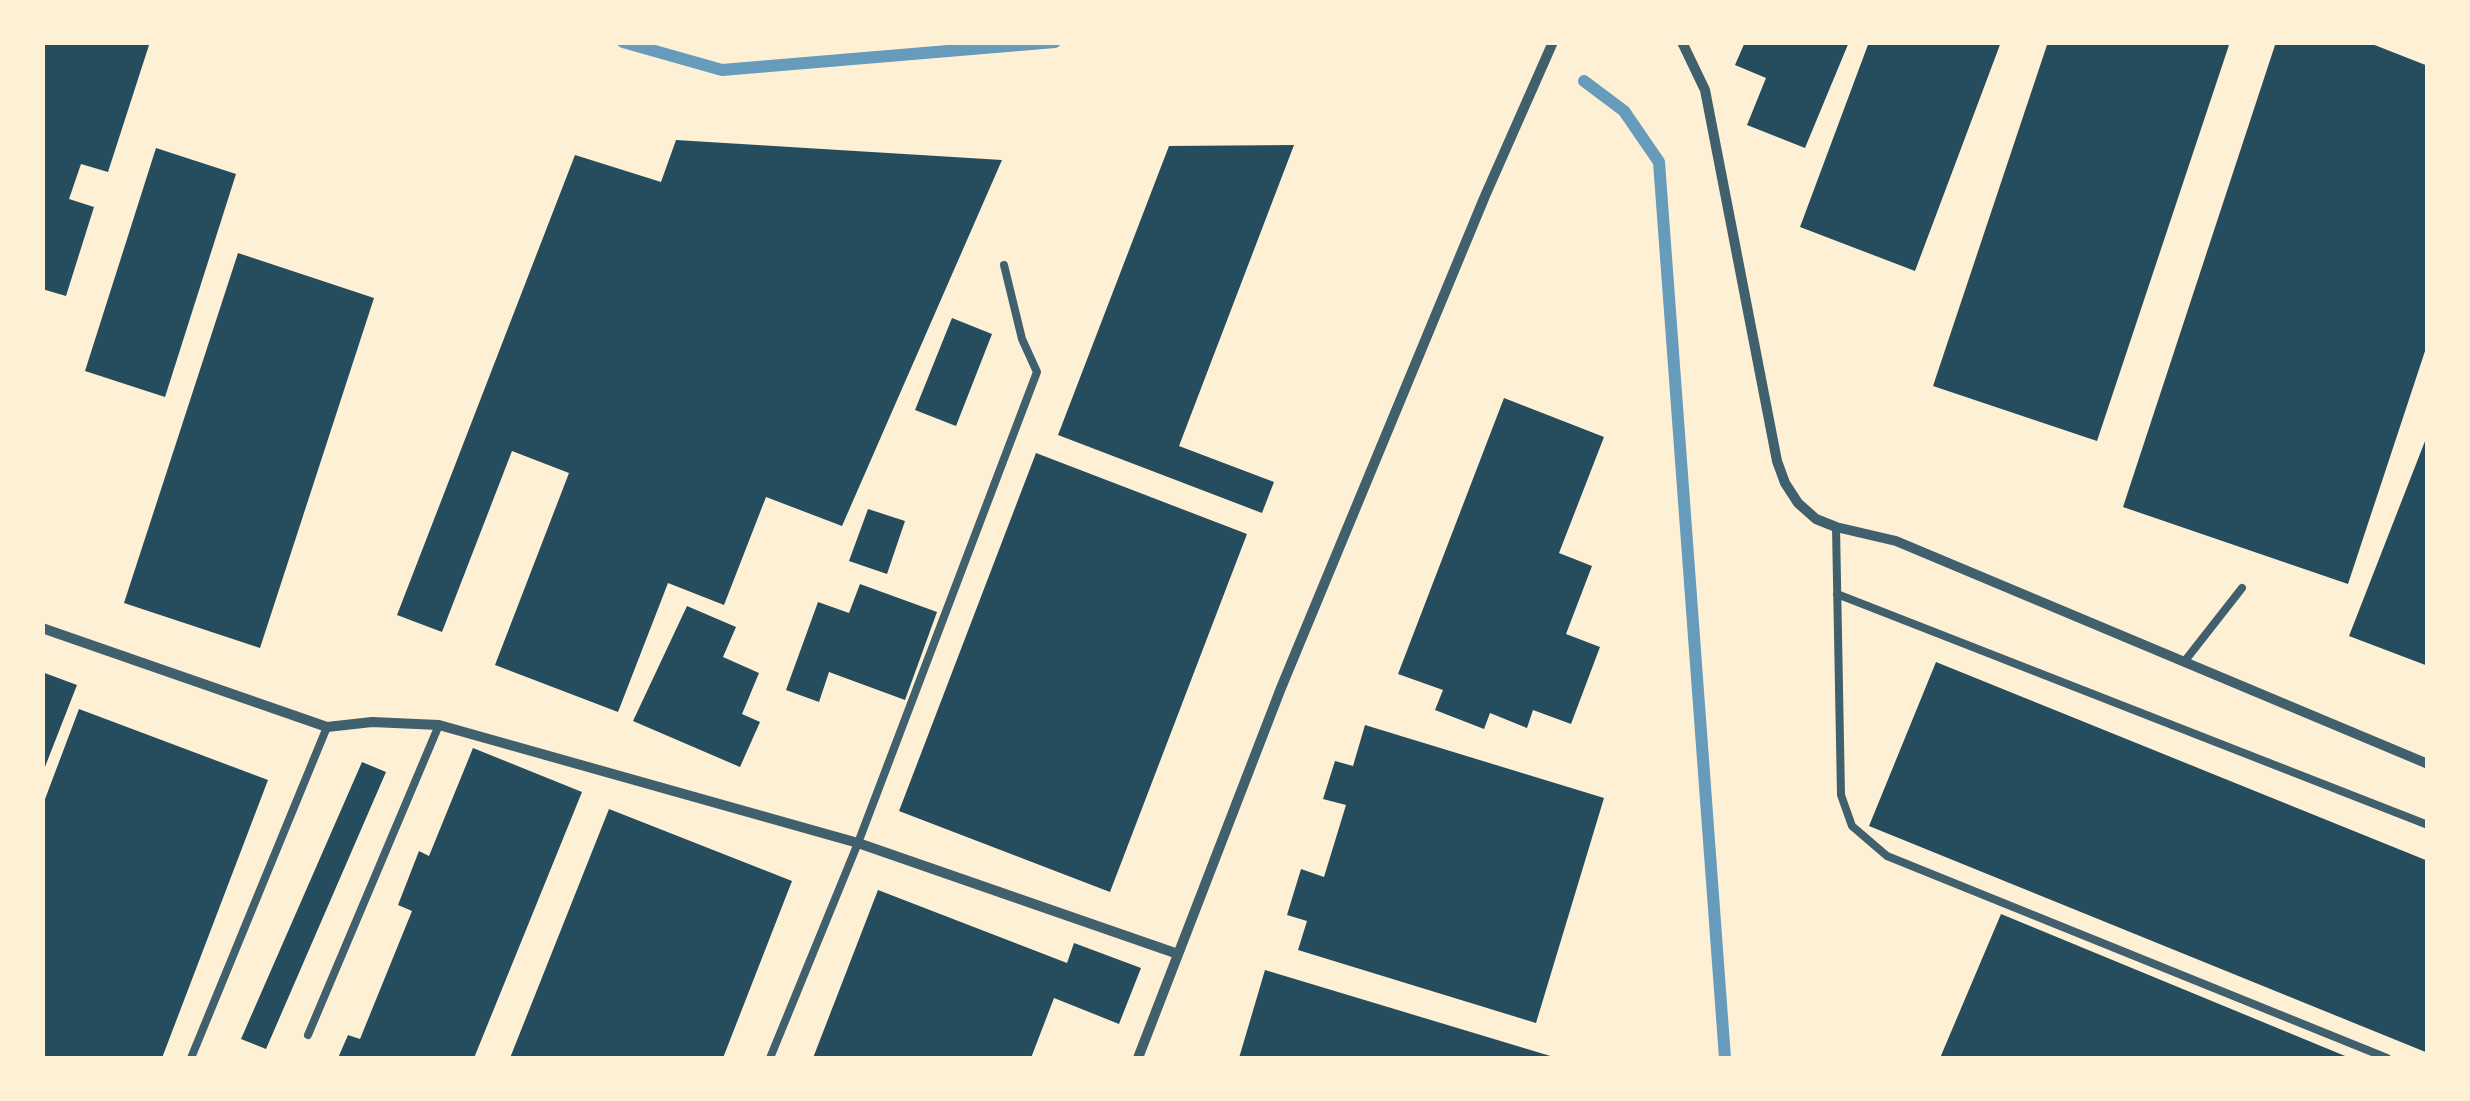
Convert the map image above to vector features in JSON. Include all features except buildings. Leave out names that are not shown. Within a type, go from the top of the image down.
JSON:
[{"type":"street","points":[[1138,1058],[1296,652],[1553,42]]},
{"type":"street","points":[[1682,42],[1705,90],[1777,461],[1784,482],[1798,503],[1816,518],[1836,527],[1896,541],[2428,764]]},
{"type":"street","points":[[42,628],[326,727],[372,722],[439,725],[858,844],[1178,954]]},
{"type":"lane","points":[[770,1058],[858,844],[1037,372],[1022,340],[1004,265]]},
{"type":"lane","points":[[1836,527],[1842,795],[1852,826],[1887,856],[2387,1058]]},
{"type":"lane","points":[[2184,662],[2242,588]]},
{"type":"lane","points":[[1837,594],[2428,825]]},
{"type":"lane","points":[[308,1035],[439,725]]},
{"type":"lane","points":[[190,1058],[326,727]]},
{"type":"waterway","points":[[623,42],[722,70],[1055,42]]},
{"type":"waterway","points":[[1584,81],[1624,111],[1659,162],[1725,1058]]}]
